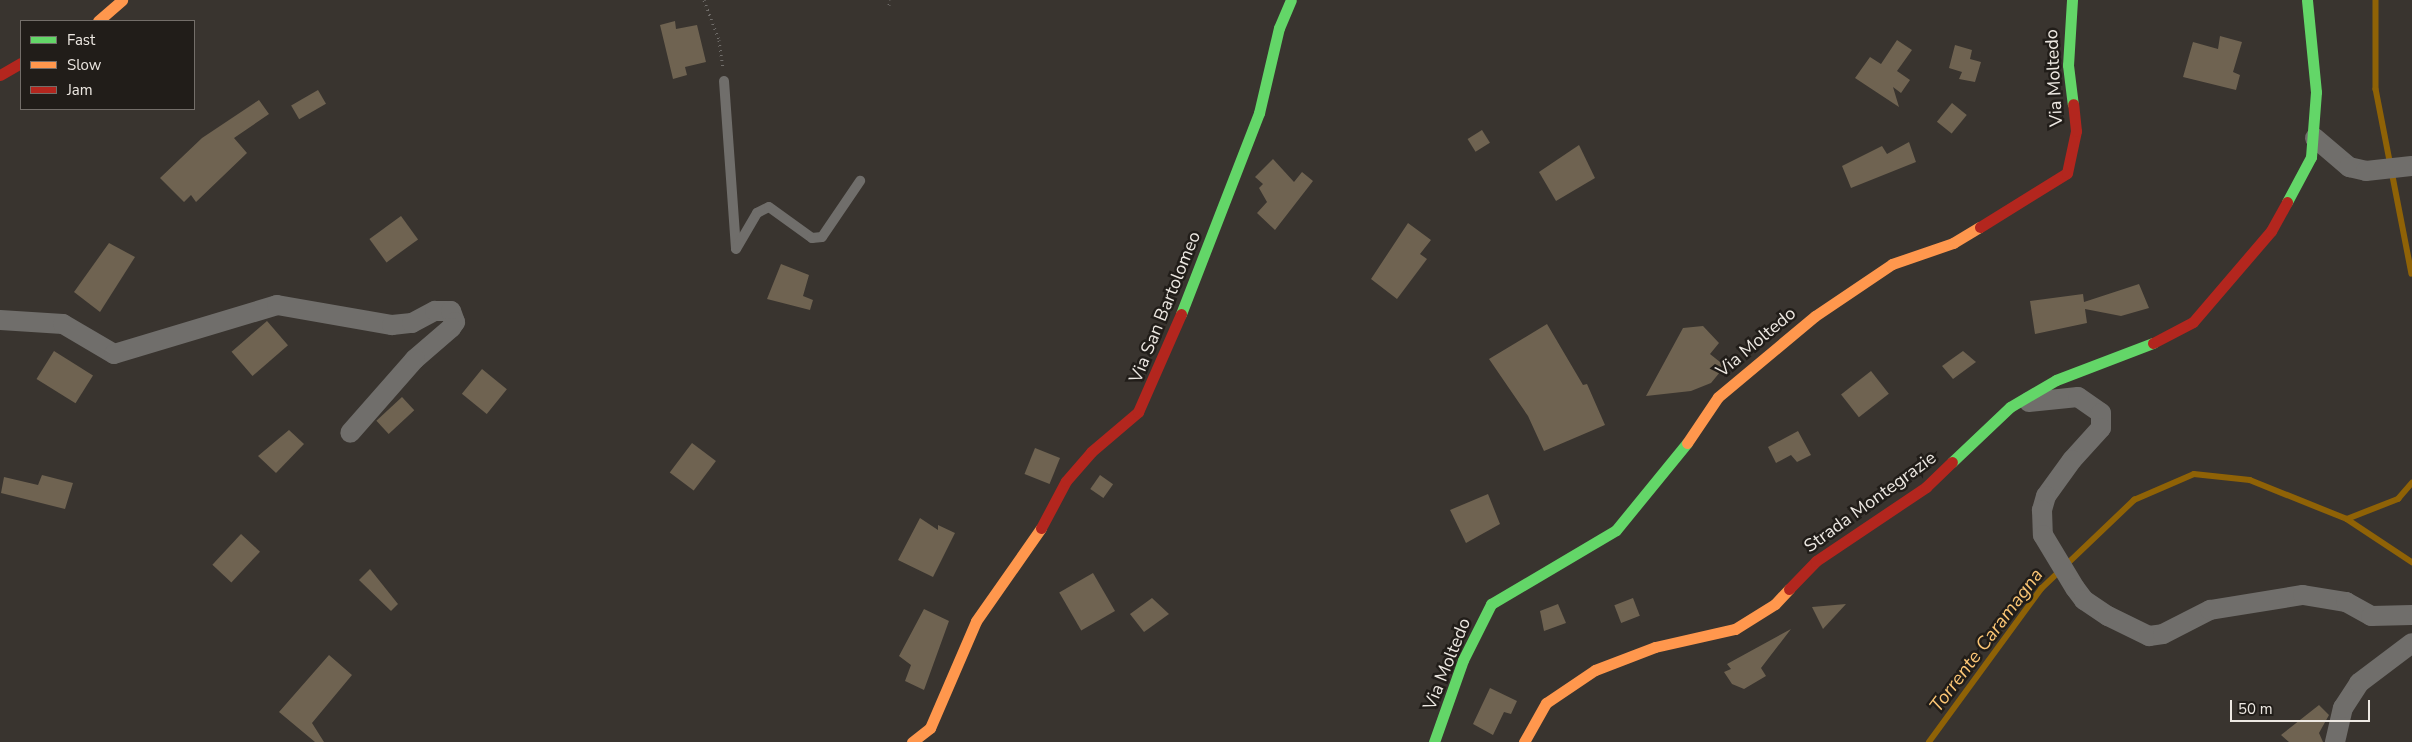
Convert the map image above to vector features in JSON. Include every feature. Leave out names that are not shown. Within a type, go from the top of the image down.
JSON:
[{"type":"street","points":[[99,20],[122,0]]},
{"type":"street","name":"Via San Bartolomeo","points":[[912,742],[930,728],[976,621],[1033,544],[1066,481],[1091,452],[1138,412],[1153,386],[1259,113],[1279,28],[1291,0]]},
{"type":"street","name":"Via Moltedo","points":[[1434,742],[1463,660],[1490,604],[1616,530],[1681,451],[1718,397],[1815,316],[1892,264],[1953,243],[2067,173],[2076,132],[2068,65],[2072,0]]},
{"type":"street","name":"Strada Montegrazie","points":[[1524,742],[1546,703],[1595,670],[1655,647],[1735,629],[1775,604],[1816,561],[1926,486],[2010,406],[2056,380],[2142,349],[2193,322],[2271,231],[2311,157],[2315,138],[2316,92],[2307,0]]},
{"type":"street","points":[[0,75],[20,65]]},
{"type":"street","points":[[2315,138],[2349,167],[2366,171],[2412,166]]},
{"type":"street","points":[[0,320],[63,324],[114,354],[277,305],[392,325],[412,323],[435,311],[451,311],[455,322],[451,328],[415,359],[350,434]]},
{"type":"street","points":[[2010,406],[2064,395],[2092,402],[2101,413],[2101,428],[2094,440],[2072,460],[2046,496],[2043,535],[2084,600],[2148,636],[2163,634],[2210,610],[2303,595],[2346,602],[2371,616],[2412,615]]},
{"type":"street","points":[[2335,742],[2343,708],[2359,683],[2412,643]]},
{"type":"lane","points":[[724,81],[736,250],[758,213],[769,207],[812,238],[822,237],[860,181]]},
{"type":"path","points":[[704,0],[719,40],[724,81]]},
{"type":"path","points":[[889,5],[890,0]]},
{"type":"building","points":[[675,21],[676,29],[697,25],[706,62],[685,67],[687,75],[673,79],[660,25]]},
{"type":"building","points":[[2220,36],[2242,42],[2233,72],[2240,75],[2236,90],[2183,77],[2193,42],[2218,49]]},
{"type":"building","points":[[1897,40],[1912,50],[1897,71],[1910,80],[1901,93],[1893,87],[1899,107],[1855,78],[1870,57],[1881,64]]},
{"type":"building","points":[[1955,45],[1972,50],[1970,59],[1981,62],[1975,82],[1959,79],[1962,72],[1949,68]]},
{"type":"building","points":[[318,90],[326,104],[299,119],[291,106]]},
{"type":"building","points":[[259,100],[269,114],[234,138],[247,153],[196,202],[191,195],[184,202],[160,178],[202,138]]},
{"type":"building","points":[[1952,103],[1967,115],[1952,134],[1937,122]]},
{"type":"building","points":[[1482,130],[1490,143],[1476,152],[1468,139]]},
{"type":"building","points":[[1909,142],[1916,162],[1851,188],[1842,166],[1882,146],[1887,154]]},
{"type":"building","points":[[1579,145],[1595,178],[1556,201],[1539,172]]},
{"type":"building","points":[[1273,159],[1294,182],[1302,172],[1313,181],[1275,230],[1257,213],[1267,202],[1259,188],[1263,184],[1255,177]]},
{"type":"building","points":[[401,216],[418,239],[386,262],[369,239]]},
{"type":"building","points":[[1408,223],[1431,240],[1420,254],[1427,259],[1397,299],[1371,279]]},
{"type":"building","points":[[109,243],[135,257],[100,312],[74,292]]},
{"type":"building","points":[[781,264],[809,275],[803,296],[813,300],[810,310],[767,299]]},
{"type":"building","points":[[2139,284],[2149,308],[2121,316],[2085,309],[2087,323],[2035,334],[2030,301],[2083,294],[2084,302]]},
{"type":"building","points":[[267,321],[288,345],[253,376],[232,352]]},
{"type":"building","points":[[1547,324],[1583,385],[1587,384],[1605,425],[1544,451],[1528,416],[1489,359]]},
{"type":"building","points":[[1703,326],[1719,343],[1710,354],[1725,366],[1711,383],[1691,391],[1646,396],[1683,328]]},
{"type":"building","points":[[54,351],[93,375],[76,403],[37,379]]},
{"type":"building","points":[[1963,351],[1976,362],[1953,379],[1942,366]]},
{"type":"building","points":[[482,369],[507,389],[487,414],[462,394]]},
{"type":"building","points":[[1871,371],[1889,394],[1859,417],[1841,394]]},
{"type":"building","points":[[402,397],[414,410],[389,434],[376,421]]},
{"type":"building","points":[[289,430],[304,444],[276,473],[258,456]]},
{"type":"building","points":[[1798,431],[1811,455],[1797,462],[1791,455],[1776,463],[1768,447]]},
{"type":"building","points":[[692,443],[716,461],[694,491],[670,473]]},
{"type":"building","points":[[1035,448],[1060,458],[1050,484],[1025,474]]},
{"type":"building","points":[[42,475],[73,483],[65,509],[1,493],[4,477],[38,485]]},
{"type":"building","points":[[1100,475],[1113,484],[1103,498],[1090,489]]},
{"type":"building","points":[[1488,494],[1500,524],[1466,543],[1450,510]]},
{"type":"building","points":[[920,518],[938,530],[938,525],[955,533],[933,577],[898,560]]},
{"type":"building","points":[[241,534],[260,552],[231,582],[212,565]]},
{"type":"building","points":[[370,569],[398,604],[391,611],[359,580]]},
{"type":"building","points":[[1093,573],[1115,611],[1081,631],[1059,592]]},
{"type":"building","points":[[1152,598],[1169,614],[1144,632],[1130,614]]},
{"type":"building","points":[[1633,598],[1640,616],[1621,623],[1614,605]]},
{"type":"building","points":[[1558,604],[1566,623],[1544,631],[1540,611]]},
{"type":"building","points":[[1846,604],[1823,629],[1812,607]]},
{"type":"building","points":[[924,609],[949,621],[924,690],[905,681],[911,665],[899,656]]},
{"type":"building","points":[[1791,629],[1761,668],[1766,676],[1744,689],[1732,684],[1724,672],[1731,669],[1727,664]]},
{"type":"building","points":[[329,655],[352,675],[312,723],[324,742],[315,742],[279,712]]},
{"type":"building","points":[[1490,688],[1517,701],[1511,714],[1504,712],[1493,735],[1473,724]]},
{"type":"building","points":[[2319,705],[2329,715],[2319,733],[2323,742],[2289,742],[2281,735]]},
{"type":"waterway","points":[[2376,0],[2376,89],[2412,274]]},
{"type":"waterway","name":"Torrente Caramagna","points":[[1929,742],[2041,589],[2134,500],[2194,474],[2250,480],[2347,519],[2398,499],[2412,483]]},
{"type":"waterway","points":[[2347,519],[2412,562]]},
{"type":"traffic: fast","points":[[1181,314],[1259,113],[1279,28],[1291,0]]},
{"type":"traffic: fast","points":[[2072,0],[2068,65],[2073,104]]},
{"type":"traffic: fast","points":[[2287,202],[2311,157],[2316,92],[2307,0]]},
{"type":"traffic: fast","points":[[1952,462],[2010,407],[2056,380],[2153,343]]},
{"type":"traffic: fast","points":[[1434,742],[1463,660],[1491,604],[1616,530],[1687,443]]},
{"type":"traffic: slow","points":[[99,20],[122,0]]},
{"type":"traffic: slow","points":[[1687,443],[1718,397],[1815,316],[1892,264],[1953,243],[1980,227]]},
{"type":"traffic: slow","points":[[912,742],[930,728],[976,621],[1041,528]]},
{"type":"traffic: slow","points":[[1524,742],[1546,703],[1595,670],[1655,647],[1735,629],[1775,604],[1789,589]]},
{"type":"traffic: jam","points":[[0,75],[20,64]]},
{"type":"traffic: jam","points":[[1980,227],[2067,173],[2076,131],[2073,104]]},
{"type":"traffic: jam","points":[[2153,343],[2193,322],[2271,231],[2287,202]]},
{"type":"traffic: jam","points":[[1041,528],[1066,481],[1091,452],[1138,412],[1181,314]]},
{"type":"traffic: jam","points":[[1789,589],[1816,561],[1926,487],[1952,462]]}]
